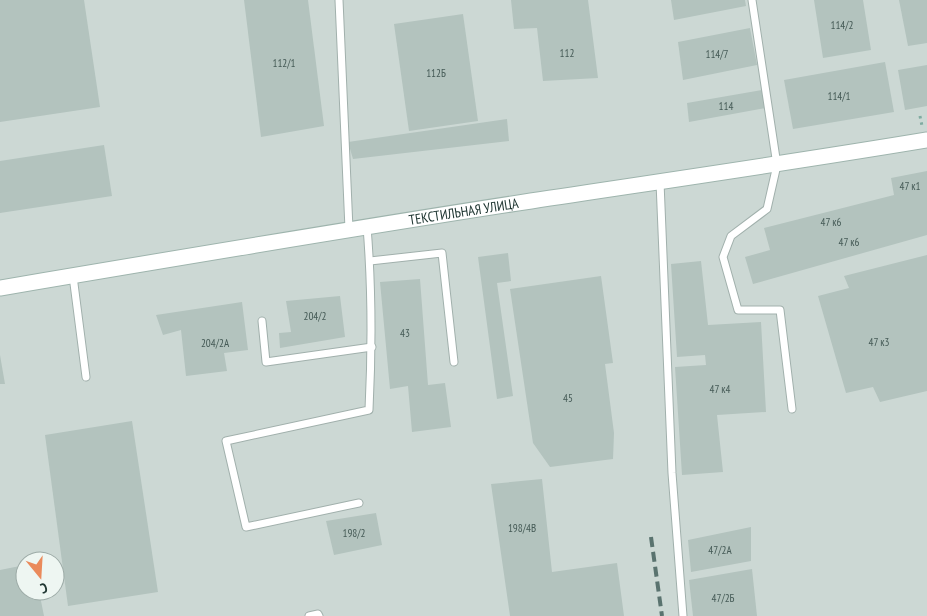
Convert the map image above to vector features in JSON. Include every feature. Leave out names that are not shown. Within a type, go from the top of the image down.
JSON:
[{"type":"main road","name":"ТЕКСТИЛЬНАЯ УЛИЦА","points":[[0,288],[367,226],[777,165],[927,140]]},
{"type":"lane","points":[[339,0],[349,229]]},
{"type":"lane","points":[[752,0],[777,165],[767,209],[731,236],[723,257],[738,310],[780,310],[792,409]]},
{"type":"lane","points":[[660,181],[672,474],[683,616]]},
{"type":"lane","points":[[359,503],[246,527],[226,441],[369,410],[372,347],[370,261],[367,226]]},
{"type":"lane","points":[[370,261],[442,253],[454,362]]},
{"type":"lane","points":[[73,275],[86,377]]},
{"type":"lane","points":[[262,321],[266,362],[372,347]]},
{"type":"lane","points":[[308,616],[318,614],[320,616]]},
{"type":"shaded area","points":[[0,0],[927,0],[927,616],[0,616]]},
{"type":"building","points":[[0,0],[84,0],[100,107],[0,122]]},
{"type":"building","points":[[244,0],[308,0],[324,126],[261,137]]},
{"type":"building","points":[[511,0],[588,0],[598,78],[543,81],[537,28],[514,29]]},
{"type":"building","points":[[671,0],[745,0],[746,6],[674,20]]},
{"type":"building","points":[[814,0],[863,0],[871,50],[823,58]]},
{"type":"building","points":[[899,0],[927,0],[927,43],[908,46]]},
{"type":"building","points":[[463,14],[478,121],[409,131],[394,24]]},
{"type":"building","points":[[750,28],[757,65],[683,80],[678,42]]},
{"type":"building","points":[[885,62],[894,112],[793,129],[784,80]]},
{"type":"building","points":[[927,65],[927,106],[905,110],[898,70]]},
{"type":"building","points":[[762,90],[766,108],[689,122],[687,103]]},
{"type":"building","points":[[507,119],[509,141],[353,159],[348,142]]},
{"type":"building","points":[[104,145],[112,196],[0,213],[0,161]]},
{"type":"building","points":[[927,171],[927,235],[753,284],[745,257],[770,250],[764,228],[894,195],[891,178]]},
{"type":"building","points":[[508,253],[511,281],[497,283],[513,396],[497,399],[478,257]]},
{"type":"building","points":[[927,255],[927,391],[880,402],[873,387],[846,393],[818,296],[849,288],[844,276]]},
{"type":"building","points":[[701,261],[708,325],[761,322],[766,412],[717,415],[723,472],[682,475],[675,367],[706,365],[705,355],[677,357],[671,264]]},
{"type":"building","points":[[601,276],[613,363],[605,364],[614,433],[613,459],[550,467],[533,443],[510,289]]},
{"type":"building","points":[[420,279],[428,385],[445,383],[451,427],[412,432],[408,386],[390,389],[380,282]]},
{"type":"building","points":[[340,296],[345,337],[280,348],[279,333],[291,332],[286,301]]},
{"type":"building","points":[[242,302],[248,350],[224,353],[227,371],[186,376],[181,330],[163,335],[156,315]]},
{"type":"building","points":[[0,355],[5,384],[0,384]]},
{"type":"building","points":[[132,421],[158,592],[68,606],[65,584],[65,551],[61,551],[45,435]]},
{"type":"building","points":[[542,479],[552,572],[617,563],[624,616],[510,616],[491,484]]},
{"type":"building","points":[[376,513],[382,545],[334,555],[326,521]]},
{"type":"building","points":[[751,527],[751,561],[691,572],[688,540]]},
{"type":"building","points":[[15,567],[15,601],[41,601],[44,616],[0,616],[0,570]]},
{"type":"building","points":[[752,569],[757,616],[693,616],[689,580]]},
{"type":"railway","points":[[651,537],[662,616]]}]
